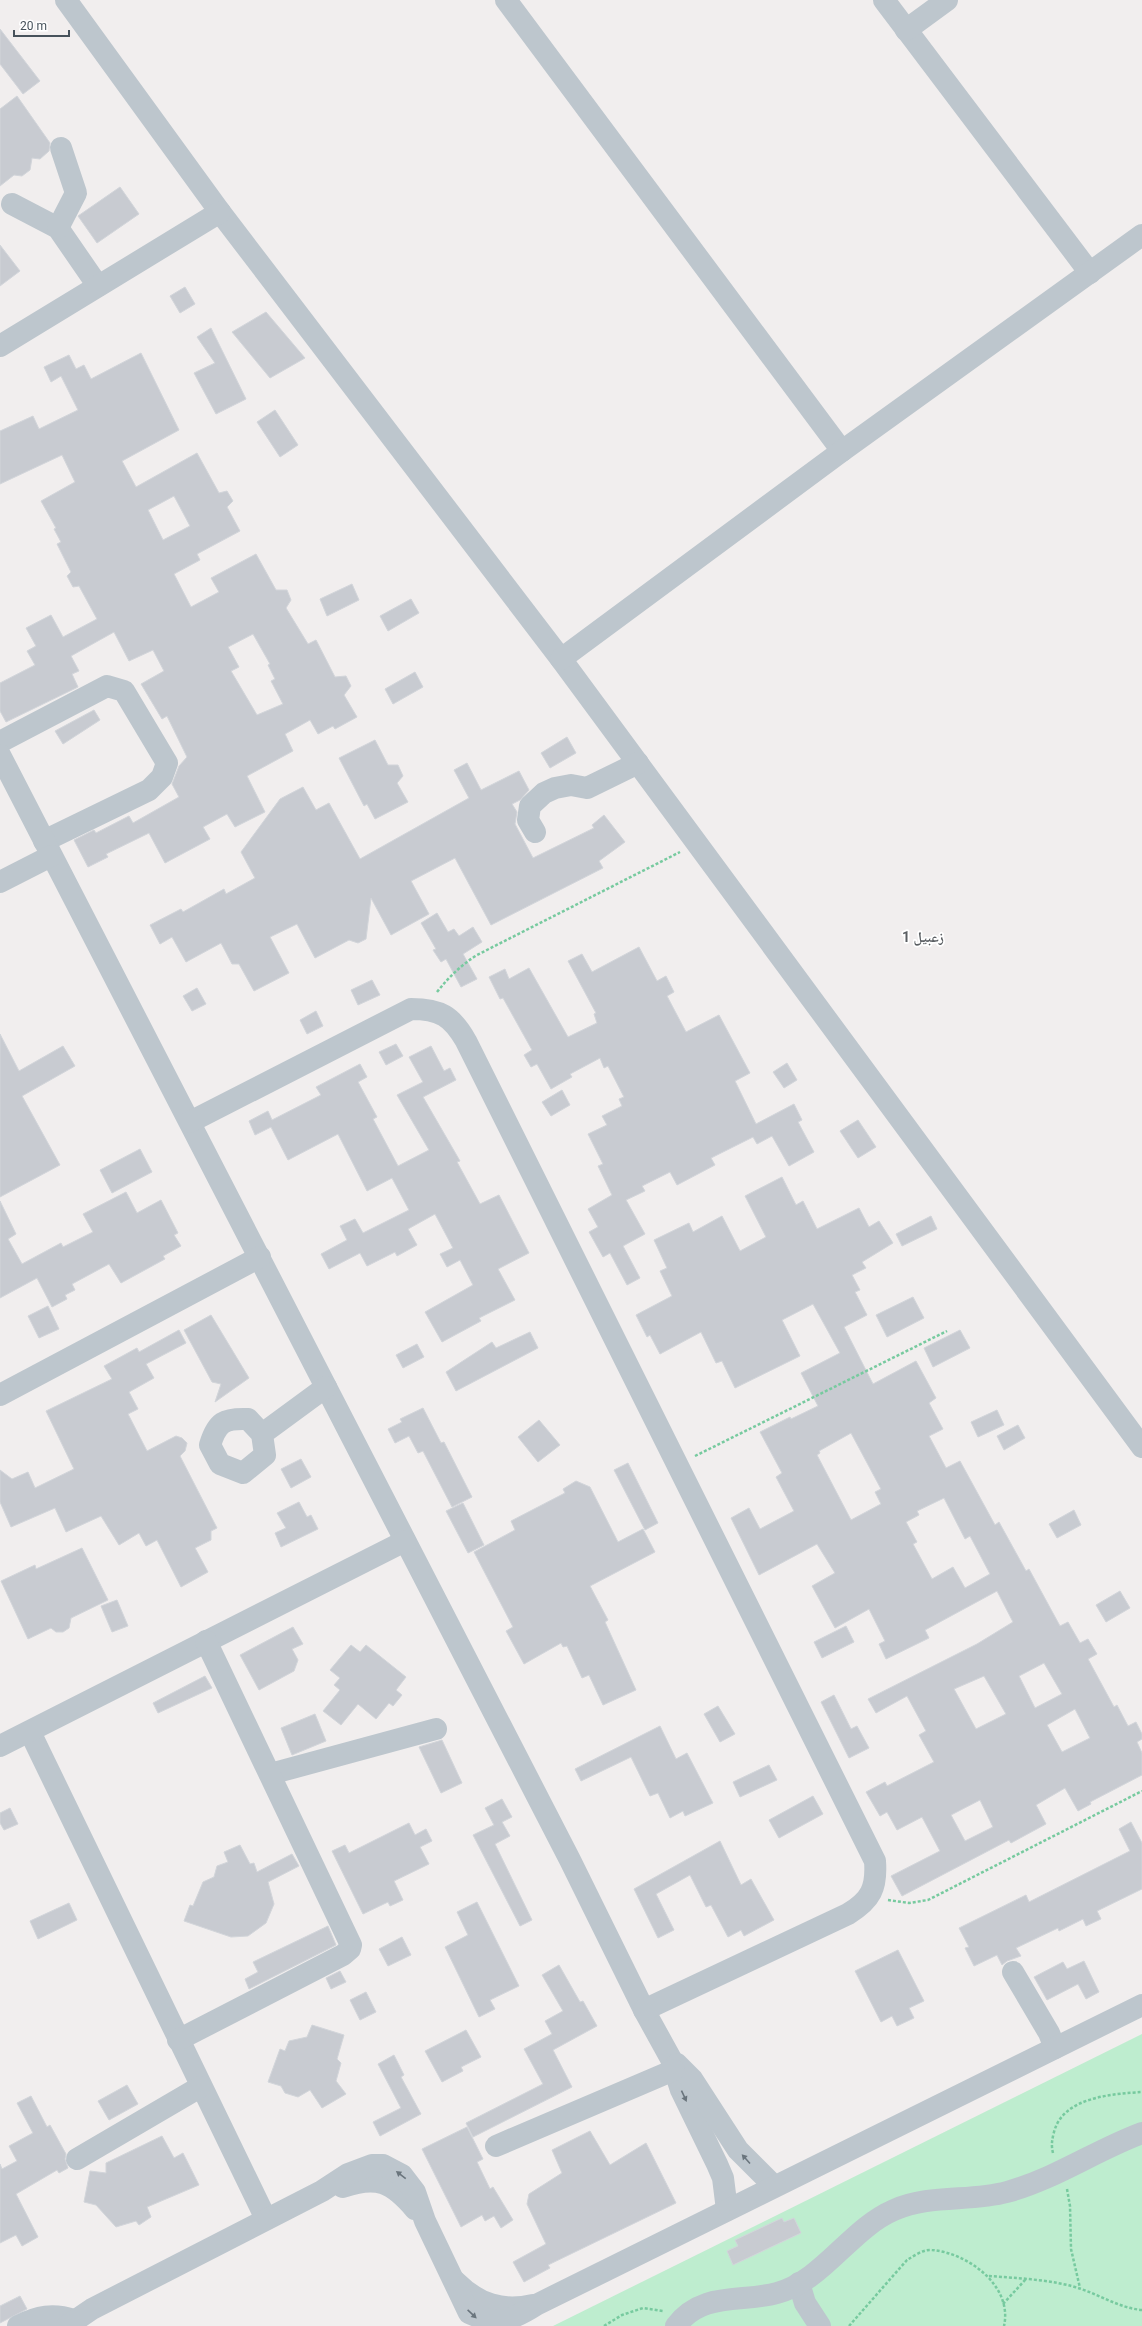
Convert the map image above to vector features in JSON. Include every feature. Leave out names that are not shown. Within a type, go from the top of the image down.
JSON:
[{"type":"street","points":[[66,0],[220,212],[638,762],[1142,1447]]},
{"type":"street","points":[[506,0],[842,450]]},
{"type":"street","points":[[884,0],[1090,273]]},
{"type":"street","points":[[906,30],[947,0]]},
{"type":"street","points":[[58,228],[76,193],[61,148]]},
{"type":"street","points":[[12,204],[58,228],[98,286]]},
{"type":"street","points":[[0,346],[220,212]]},
{"type":"street","points":[[561,659],[842,450],[1142,235]]},
{"type":"street","points":[[0,742],[107,686],[124,691],[167,763],[162,777],[149,790],[48,848],[0,882]]},
{"type":"street","points":[[0,755],[260,1257],[404,1541],[570,1860],[644,2010],[673,2064],[681,2090],[723,2178],[728,2210]]},
{"type":"street","points":[[535,832],[528,820],[530,806],[544,793],[555,788],[571,785],[587,788],[638,762]]},
{"type":"street","points":[[190,1122],[411,1009],[429,1009],[445,1015],[458,1026],[874,1861],[876,1878],[871,1893],[862,1906],[644,2010]]},
{"type":"street","points":[[0,1395],[260,1257]]},
{"type":"street","points":[[262,1434],[326,1387]]},
{"type":"street","points":[[0,1746],[404,1541]]},
{"type":"street","points":[[178,2040],[343,1955],[350,1949],[350,1940],[206,1641]]},
{"type":"street","points":[[270,1774],[436,1729]]},
{"type":"street","points":[[30,1732],[200,2087],[266,2219]]},
{"type":"street","points":[[1013,1972],[1049,2033],[1054,2048]]},
{"type":"street","points":[[18,2326],[47,2316],[63,2316],[70,2323],[322,2191],[365,2181],[378,2181],[390,2185],[400,2192],[425,2221],[454,2280],[462,2302],[469,2313],[480,2321],[493,2325],[507,2323],[536,2304],[1142,2005]]},
{"type":"street","points":[[496,2146],[673,2064]]},
{"type":"street","points":[[673,2064],[692,2079],[738,2150],[774,2186]]},
{"type":"street","points":[[78,2159],[200,2087]]},
{"type":"street","points":[[678,2324],[693,2310],[710,2303],[727,2298],[777,2293],[799,2283],[822,2266],[865,2226],[894,2209],[926,2200],[981,2198],[1006,2192],[1058,2173],[1116,2143],[1142,2133]]},
{"type":"street","points":[[799,2283],[805,2303],[820,2326]]},
{"type":"path","points":[[429,1009],[437,992],[448,978],[461,965],[477,955],[697,843]]},
{"type":"path","points":[[678,1465],[947,1331]]},
{"type":"path","points":[[871,1893],[896,1902],[909,1903],[928,1900],[1142,1791]]},
{"type":"path","points":[[849,2326],[900,2267],[917,2253],[931,2250],[973,2263],[989,2276],[1003,2304],[1004,2326]]},
{"type":"path","points":[[989,2276],[1026,2279],[1080,2288],[1129,2309],[1142,2310]]},
{"type":"path","points":[[1003,2304],[1026,2279]]},
{"type":"path","points":[[604,2326],[622,2315],[643,2308],[665,2311],[678,2324]]},
{"type":"green space","points":[[1142,2034],[1142,2326],[553,2326]]},
{"type":"building","points":[[0,29],[40,81],[23,94],[0,64]]},
{"type":"building","points":[[17,96],[50,143],[49,151],[40,159],[32,158],[30,170],[22,176],[14,175],[0,186],[0,109]]},
{"type":"building","points":[[120,187],[139,214],[97,243],[78,216]]},
{"type":"building","points":[[0,245],[20,271],[0,286]]},
{"type":"building","points":[[185,287],[195,304],[180,313],[170,296]]},
{"type":"building","points":[[266,312],[305,358],[270,378],[232,332]]},
{"type":"building","points":[[211,328],[246,399],[216,414],[194,373],[215,363],[197,337]]},
{"type":"building","points":[[141,353],[179,430],[122,461],[136,487],[197,453],[219,493],[227,491],[233,501],[227,507],[240,531],[197,554],[200,560],[174,574],[191,607],[219,592],[211,578],[256,554],[276,590],[287,590],[291,600],[286,608],[308,644],[316,640],[335,677],[346,676],[351,686],[344,695],[357,717],[335,729],[333,726],[318,734],[310,720],[285,734],[293,751],[247,776],[265,812],[235,827],[227,814],[203,827],[210,839],[165,863],[149,833],[106,854],[108,857],[88,867],[74,840],[94,830],[96,833],[129,816],[133,823],[179,797],[172,784],[179,766],[187,757],[167,716],[162,719],[141,684],[164,671],[153,650],[129,661],[114,632],[71,656],[79,671],[72,674],[78,687],[6,722],[0,711],[0,683],[35,665],[27,651],[36,646],[26,628],[51,615],[63,637],[97,619],[79,586],[73,587],[67,576],[71,572],[57,544],[61,542],[54,529],[56,528],[41,501],[75,482],[62,455],[0,484],[0,431],[33,416],[39,429],[78,410],[61,376],[51,382],[44,367],[69,355],[76,369],[84,365],[91,379]],"holes":[[[174,496],[190,526],[163,540],[148,510]],[[253,634],[270,664],[268,665],[275,679],[271,681],[283,704],[257,715],[231,671],[239,667],[228,647]]]},
{"type":"building","points":[[275,410],[298,445],[280,457],[257,422]]},
{"type":"building","points":[[352,584],[359,600],[327,616],[320,599]]},
{"type":"building","points":[[411,599],[419,613],[388,631],[380,616]]},
{"type":"building","points":[[415,672],[423,687],[393,704],[385,689]]},
{"type":"building","points":[[94,710],[100,720],[63,744],[55,731]]},
{"type":"building","points":[[567,737],[576,753],[550,768],[541,753]]},
{"type":"building","points":[[375,740],[388,765],[398,765],[403,776],[397,783],[408,802],[375,819],[367,804],[364,806],[339,758]]},
{"type":"building","points":[[467,763],[481,790],[519,771],[529,790],[520,800],[512,804],[517,812],[515,824],[533,858],[594,828],[592,825],[604,815],[625,842],[599,861],[603,868],[491,925],[455,858],[411,881],[429,914],[391,935],[371,898],[366,939],[358,943],[349,940],[315,958],[297,924],[270,937],[289,973],[254,991],[239,964],[232,964],[221,943],[186,962],[172,937],[160,944],[150,925],[181,909],[183,912],[224,889],[226,894],[255,878],[241,852],[280,799],[303,787],[316,810],[329,803],[360,859],[469,798],[454,770]]},
{"type":"building","points":[[437,913],[448,932],[454,929],[459,936],[473,927],[482,942],[463,954],[477,979],[461,987],[446,959],[441,962],[433,950],[436,949],[421,923]]},
{"type":"building","points":[[639,947],[657,981],[666,976],[674,992],[667,996],[686,1032],[719,1015],[750,1073],[735,1081],[756,1124],[794,1104],[802,1120],[798,1122],[814,1152],[789,1166],[772,1136],[757,1144],[753,1137],[711,1158],[715,1165],[677,1185],[670,1172],[642,1186],[645,1191],[626,1200],[645,1234],[623,1246],[640,1278],[627,1285],[610,1253],[603,1257],[589,1232],[598,1227],[588,1209],[612,1195],[598,1166],[603,1164],[588,1134],[607,1125],[602,1116],[622,1106],[619,1099],[624,1097],[608,1066],[604,1068],[600,1058],[570,1074],[572,1077],[551,1089],[537,1064],[531,1067],[524,1055],[532,1050],[503,998],[500,999],[489,977],[505,969],[509,979],[529,968],[568,1037],[597,1023],[594,1014],[596,1013],[568,961],[582,954],[592,972]]},
{"type":"building","points":[[372,980],[380,995],[358,1005],[351,990]]},
{"type":"building","points":[[197,988],[206,1004],[192,1011],[183,996]]},
{"type":"building","points":[[316,1011],[323,1026],[307,1034],[300,1020]]},
{"type":"building","points":[[0,1034],[19,1071],[63,1046],[75,1066],[22,1096],[60,1165],[0,1197]]},
{"type":"building","points":[[396,1044],[403,1056],[386,1065],[379,1052]]},
{"type":"building","points":[[431,1046],[444,1071],[450,1068],[456,1080],[423,1097],[460,1161],[457,1162],[480,1204],[499,1195],[529,1253],[498,1269],[515,1300],[479,1318],[481,1321],[442,1342],[425,1312],[473,1285],[460,1260],[447,1267],[440,1254],[453,1248],[435,1214],[408,1229],[417,1245],[397,1256],[395,1252],[367,1266],[360,1253],[329,1269],[321,1254],[347,1240],[340,1226],[355,1219],[363,1233],[409,1210],[392,1178],[367,1191],[338,1134],[288,1160],[271,1127],[255,1135],[249,1121],[268,1111],[272,1120],[321,1095],[316,1087],[360,1064],[367,1077],[358,1082],[377,1117],[373,1119],[398,1166],[429,1150],[397,1095],[423,1082],[409,1057]]},
{"type":"building","points":[[787,1063],[797,1080],[784,1088],[773,1072]]},
{"type":"building","points":[[562,1090],[570,1105],[551,1116],[542,1102]]},
{"type":"building","points":[[858,1120],[876,1147],[858,1158],[840,1131]]},
{"type":"building","points":[[140,1149],[152,1172],[112,1193],[100,1170]]},
{"type":"building","points":[[782,1177],[796,1205],[803,1201],[817,1229],[859,1208],[869,1227],[879,1221],[893,1243],[862,1262],[866,1268],[852,1275],[860,1290],[855,1292],[867,1315],[844,1327],[873,1384],[916,1361],[936,1398],[929,1403],[943,1429],[929,1436],[946,1468],[960,1461],[995,1525],[999,1522],[1026,1571],[1029,1569],[1060,1626],[1068,1622],[1080,1643],[1088,1639],[1097,1654],[1088,1659],[1114,1707],[1117,1705],[1128,1726],[1136,1722],[1142,1734],[1142,1739],[1137,1742],[1142,1753],[1142,1775],[1090,1802],[1091,1804],[1078,1811],[1065,1788],[1036,1805],[1046,1824],[1011,1843],[1009,1840],[902,1896],[891,1876],[940,1851],[922,1817],[897,1830],[887,1812],[880,1816],[866,1792],[885,1782],[887,1786],[934,1762],[919,1735],[926,1731],[907,1696],[876,1713],[868,1699],[977,1644],[1013,1622],[997,1591],[925,1630],[929,1638],[886,1659],[879,1644],[885,1641],[869,1609],[835,1628],[812,1586],[835,1573],[817,1544],[759,1575],[731,1518],[749,1508],[760,1529],[794,1511],[776,1477],[782,1473],[760,1432],[790,1417],[791,1419],[818,1406],[801,1373],[840,1353],[813,1304],[782,1320],[800,1356],[735,1388],[722,1361],[716,1363],[701,1332],[660,1354],[650,1335],[647,1337],[636,1315],[672,1296],[660,1271],[667,1268],[654,1240],[689,1223],[693,1232],[722,1216],[740,1251],[766,1237],[745,1196]],"holes":[[[851,1433],[881,1489],[875,1492],[881,1504],[851,1520],[817,1455],[820,1453],[819,1451]],[[944,1498],[965,1539],[970,1536],[990,1574],[965,1588],[953,1567],[932,1579],[913,1544],[917,1542],[906,1522],[919,1515],[917,1511]],[[1044,1663],[1062,1694],[1035,1708],[1019,1676]],[[984,1676],[1006,1714],[976,1729],[954,1689]],[[1075,1709],[1090,1738],[1062,1752],[1047,1725]],[[980,1800],[993,1827],[965,1841],[951,1815]]]},
{"type":"building","points":[[126,1192],[137,1213],[161,1200],[178,1233],[174,1235],[181,1246],[163,1256],[165,1259],[121,1283],[109,1264],[72,1284],[75,1290],[65,1295],[67,1299],[52,1307],[37,1278],[0,1298],[0,1201],[16,1234],[8,1239],[22,1264],[61,1243],[63,1247],[93,1232],[83,1214]]},
{"type":"building","points":[[931,1216],[937,1229],[902,1246],[896,1234]]},
{"type":"building","points":[[913,1297],[924,1318],[887,1337],[876,1315]]},
{"type":"building","points":[[48,1306],[59,1329],[39,1338],[28,1316]]},
{"type":"building","points":[[211,1315],[249,1378],[215,1402],[221,1384],[212,1382],[184,1330]]},
{"type":"building","points":[[179,1330],[186,1343],[146,1364],[154,1378],[129,1392],[138,1409],[128,1414],[147,1451],[176,1436],[182,1438],[187,1443],[185,1451],[180,1456],[217,1528],[211,1531],[211,1540],[195,1548],[208,1572],[181,1587],[157,1540],[146,1546],[139,1533],[119,1545],[101,1516],[66,1532],[55,1508],[11,1527],[0,1502],[0,1470],[12,1479],[28,1472],[35,1488],[74,1469],[46,1411],[112,1379],[104,1366],[137,1348],[139,1352]]},
{"type":"building","points":[[960,1330],[970,1348],[933,1367],[924,1348]]},
{"type":"building","points":[[530,1332],[538,1348],[456,1391],[446,1372],[492,1342],[496,1348]]},
{"type":"building","points":[[417,1344],[424,1357],[403,1368],[396,1355]]},
{"type":"building","points":[[423,1408],[441,1443],[444,1442],[472,1497],[452,1507],[423,1451],[418,1453],[409,1436],[395,1443],[388,1429],[402,1422],[400,1419]]},
{"type":"building","points":[[997,1410],[1004,1425],[978,1437],[971,1422]]},
{"type":"building","points":[[539,1420],[560,1445],[538,1462],[518,1437]]},
{"type":"building","points":[[1018,1425],[1025,1438],[1004,1450],[997,1436]]},
{"type":"building","points":[[301,1459],[311,1477],[291,1488],[281,1469]]},
{"type":"building","points":[[628,1463],[658,1523],[645,1530],[614,1470]]},
{"type":"building","points":[[576,1481],[590,1487],[618,1542],[643,1529],[655,1552],[590,1586],[608,1620],[605,1622],[636,1690],[603,1705],[589,1675],[582,1678],[567,1646],[563,1647],[561,1643],[524,1664],[506,1631],[513,1627],[474,1552],[515,1530],[511,1521],[565,1493],[563,1489]]},
{"type":"building","points":[[299,1502],[307,1517],[311,1515],[318,1529],[281,1547],[275,1533],[286,1528],[277,1513]]},
{"type":"building","points":[[463,1503],[484,1545],[468,1553],[446,1511]]},
{"type":"building","points":[[1074,1510],[1081,1525],[1057,1538],[1049,1524]]},
{"type":"building","points":[[82,1548],[108,1600],[71,1618],[69,1628],[63,1632],[56,1632],[51,1628],[28,1639],[1,1581],[35,1565],[36,1569]]},
{"type":"building","points":[[1120,1591],[1130,1608],[1106,1622],[1096,1605]]},
{"type":"building","points":[[117,1600],[128,1626],[112,1632],[101,1606]]},
{"type":"building","points":[[846,1626],[854,1642],[822,1658],[814,1642]]},
{"type":"building","points":[[293,1627],[303,1644],[292,1649],[298,1660],[294,1671],[259,1690],[240,1655]]},
{"type":"building","points":[[351,1645],[360,1652],[366,1645],[406,1677],[396,1690],[402,1695],[393,1706],[389,1703],[376,1719],[358,1704],[341,1725],[323,1711],[340,1690],[334,1685],[340,1678],[330,1670]]},
{"type":"building","points":[[205,1676],[212,1688],[158,1713],[153,1703]]},
{"type":"building","points":[[834,1695],[851,1729],[857,1726],[869,1748],[849,1758],[821,1702]]},
{"type":"building","points":[[718,1706],[735,1734],[720,1742],[704,1714]]},
{"type":"building","points":[[315,1714],[326,1741],[292,1755],[281,1728]]},
{"type":"building","points":[[660,1726],[676,1759],[687,1753],[713,1803],[685,1816],[683,1811],[670,1818],[658,1793],[650,1796],[631,1757],[581,1781],[575,1769]]},
{"type":"building","points":[[442,1740],[462,1783],[441,1793],[419,1747]]},
{"type":"building","points":[[769,1765],[777,1780],[740,1797],[733,1782]]},
{"type":"building","points":[[813,1796],[823,1814],[779,1838],[769,1820]]},
{"type":"building","points":[[502,1799],[512,1817],[502,1822],[510,1836],[495,1844],[532,1920],[520,1926],[473,1835],[494,1825],[485,1808]]},
{"type":"building","points":[[10,1808],[18,1824],[4,1830],[0,1823],[0,1813]]},
{"type":"building","points":[[1131,1822],[1142,1843],[1142,1889],[1097,1911],[1101,1919],[1086,1926],[1083,1919],[1059,1931],[1058,1928],[1016,1948],[1021,1956],[1007,1961],[1002,1965],[997,1955],[974,1966],[965,1948],[969,1947],[959,1928],[1026,1895],[1029,1902],[1130,1851],[1119,1829]]},
{"type":"building","points":[[409,1823],[415,1835],[426,1829],[432,1841],[420,1847],[429,1864],[394,1881],[403,1900],[390,1906],[388,1902],[363,1914],[332,1851],[345,1845],[349,1853]]},
{"type":"building","points":[[720,1841],[741,1885],[751,1879],[774,1920],[744,1936],[741,1930],[728,1937],[711,1905],[706,1907],[690,1875],[656,1894],[674,1930],[658,1938],[634,1889]]},
{"type":"building","points":[[240,1845],[250,1864],[254,1863],[257,1872],[292,1854],[299,1866],[268,1882],[274,1904],[266,1923],[248,1936],[231,1937],[184,1921],[190,1905],[193,1906],[203,1882],[214,1877],[217,1866],[228,1862],[224,1852]]},
{"type":"building","points":[[477,1902],[519,1986],[490,2000],[495,2009],[479,2017],[445,1947],[468,1935],[457,1912]]},
{"type":"building","points":[[69,1903],[77,1920],[38,1939],[30,1921]]},
{"type":"building","points":[[328,1926],[336,1945],[249,1989],[245,1979],[258,1972],[253,1962]]},
{"type":"building","points":[[402,1937],[411,1955],[388,1966],[379,1949]]},
{"type":"building","points":[[898,1950],[924,2001],[909,2008],[914,2018],[897,2026],[892,2016],[881,2022],[855,1971]]},
{"type":"building","points":[[1084,1961],[1099,1992],[1086,1999],[1078,1984],[1047,2000],[1034,1977],[1063,1962],[1067,1969]]},
{"type":"building","points":[[559,1965],[580,2002],[583,2001],[597,2026],[553,2050],[572,2087],[473,2137],[466,2123],[543,2084],[524,2049],[552,2034],[545,2021],[563,2011],[542,1975]]},
{"type":"building","points":[[340,1971],[346,1982],[331,1989],[326,1978]]},
{"type":"building","points":[[366,1992],[376,2012],[360,2020],[350,2000]]},
{"type":"building","points":[[312,2025],[344,2035],[337,2059],[341,2063],[336,2081],[346,2094],[322,2108],[310,2090],[298,2097],[285,2093],[281,2086],[268,2082],[280,2049],[285,2051],[289,2041],[307,2037]]},
{"type":"building","points":[[466,2030],[481,2057],[461,2067],[463,2071],[442,2082],[425,2051]]},
{"type":"building","points":[[394,2055],[404,2075],[401,2077],[421,2114],[380,2136],[373,2122],[401,2108],[378,2064]]},
{"type":"building","points":[[127,2085],[138,2104],[109,2120],[98,2101]]},
{"type":"building","points":[[31,2096],[47,2127],[50,2125],[66,2154],[65,2159],[68,2168],[59,2173],[57,2170],[16,2194],[38,2237],[22,2246],[16,2235],[0,2243],[0,2164],[2,2169],[17,2161],[9,2146],[33,2133],[17,2103]]},
{"type":"building","points":[[467,2127],[483,2159],[477,2162],[490,2189],[493,2187],[513,2220],[501,2228],[494,2216],[485,2221],[482,2215],[461,2227],[422,2149]]},
{"type":"building","points":[[590,2131],[610,2165],[646,2143],[676,2203],[548,2265],[550,2268],[524,2282],[513,2262],[546,2244],[527,2204],[529,2194],[562,2173],[552,2150]]},
{"type":"building","points":[[162,2136],[174,2158],[183,2153],[199,2185],[147,2207],[151,2217],[139,2225],[136,2221],[116,2227],[96,2205],[84,2202],[90,2171],[106,2173],[106,2163]]},
{"type":"building","points":[[782,2218],[784,2222],[794,2218],[801,2233],[733,2265],[727,2251],[738,2246],[735,2240]]},
{"type":"building","points":[[20,2296],[27,2309],[0,2323],[0,2306]]},
{"type":"district","name":"زعبيل 1","points":[[923,937]]}]
